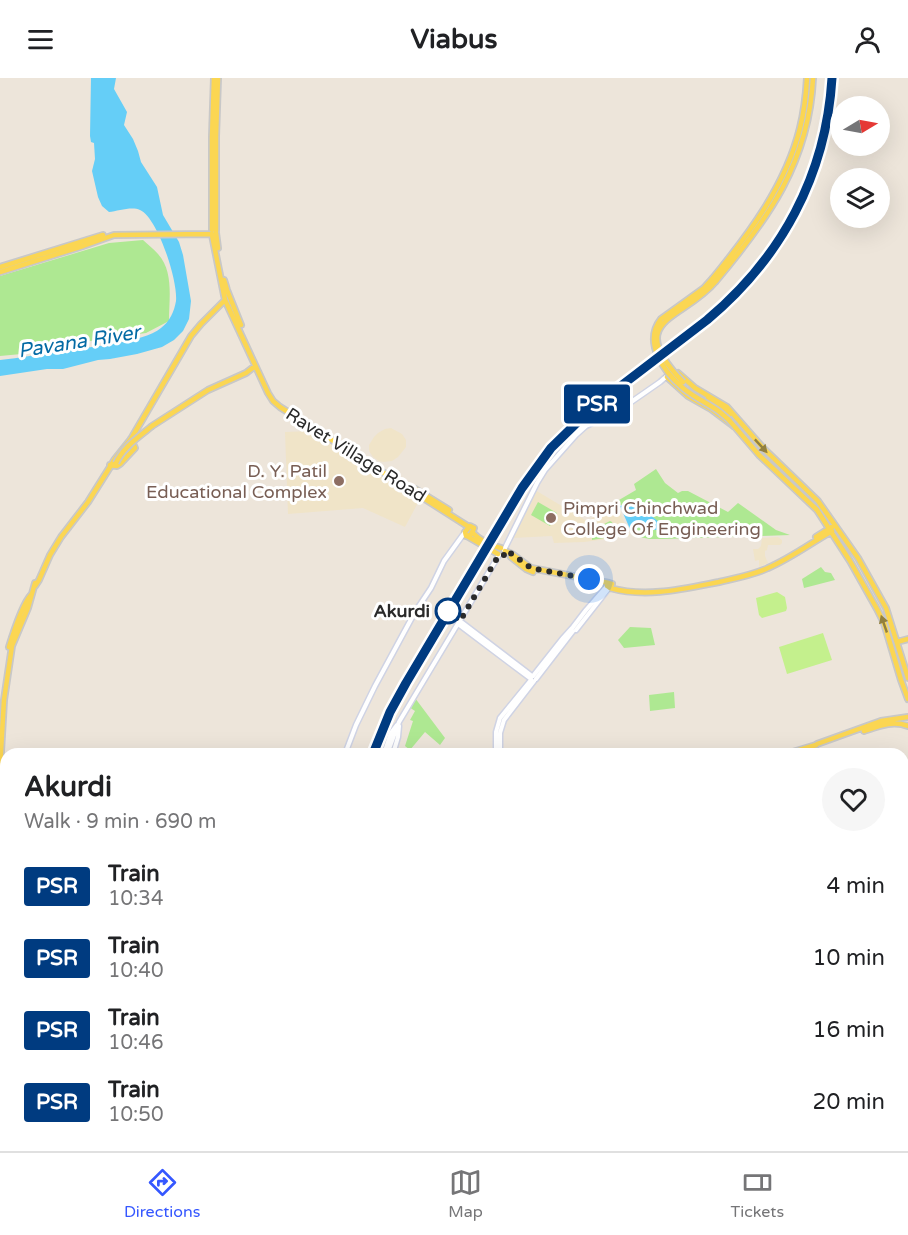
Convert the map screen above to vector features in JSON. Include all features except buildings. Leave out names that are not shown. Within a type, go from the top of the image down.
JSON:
[{"type":"main road","name":"Ravet Village Road","points":[[216,78],[212,137],[213,233],[226,298],[271,394],[278,403],[444,506],[471,528],[476,537],[502,551]]},
{"type":"main road","points":[[809,78],[809,114],[805,135],[788,178],[772,207],[758,230],[704,288],[661,319],[656,325],[653,338],[656,353],[678,383],[737,425],[818,501],[858,558],[886,608],[908,678]]},
{"type":"main road","points":[[0,269],[110,235],[213,233]]},
{"type":"main road","points":[[2,748],[4,700],[12,651],[31,595],[47,559],[131,439],[191,336],[226,298]]},
{"type":"main road","points":[[215,310],[222,305],[231,308]]},
{"type":"main road","points":[[113,464],[128,447],[153,428],[208,390],[246,373],[256,365]]},
{"type":"main road","points":[[387,748],[391,733],[508,542],[530,494],[540,478],[576,435],[586,426],[624,407],[667,377],[672,366],[688,383],[727,407],[736,416],[737,425]]},
{"type":"main road","points":[[667,377],[688,396],[737,425],[759,455],[811,504],[850,561],[878,609],[908,699]]},
{"type":"main road","points":[[113,464],[120,464],[135,448],[131,439]]},
{"type":"main road","points":[[466,534],[502,551],[526,569],[534,572],[643,590],[664,589],[717,580],[756,570],[775,563],[836,526]]},
{"type":"main road","points":[[348,748],[375,686],[415,612],[431,588],[444,561],[471,528]]},
{"type":"main road","points":[[497,748],[496,732],[500,718],[609,586]]},
{"type":"main road","points":[[0,725],[9,646],[23,609],[31,595]]},
{"type":"main road","points":[[459,623],[533,678]]},
{"type":"main road","points":[[897,642],[908,639]]},
{"type":"main road","points":[[812,748],[873,724],[896,717],[908,717]]},
{"type":"main road","points":[[395,748],[399,722]]},
{"type":"main road","points":[[809,748],[882,725],[898,723],[908,726]]},
{"type":"shaded area","points":[[391,428],[402,434],[406,440],[406,447],[392,461],[379,461],[369,451],[369,445],[378,433]]},
{"type":"shaded area","name":"D. Y. Patil Educational Complex","points":[[311,431],[420,499],[405,527],[363,508],[288,514],[285,432]]},
{"type":"shaded area","name":"Pimpri Chinchwad College Of Engineering","points":[[535,490],[587,521],[618,507],[630,536],[554,543],[552,536],[512,538]]},
{"type":"shaded area","points":[[778,537],[782,543],[768,545],[765,556],[768,563],[759,567],[759,560],[755,561],[753,549],[761,546],[762,538]]},
{"type":"green space","points":[[143,240],[163,261],[169,277],[169,321],[146,333],[83,342],[32,353],[0,356],[0,276],[109,243]]},
{"type":"green space","points":[[656,469],[665,483],[678,493],[688,491],[728,512],[738,503],[776,530],[790,535],[664,539],[633,536],[630,529],[643,526],[658,528],[659,523],[642,509],[633,505],[621,505],[619,500],[636,490],[634,484]]},
{"type":"green space","points":[[538,502],[557,513],[550,526],[531,515]]},
{"type":"green space","points":[[610,521],[617,536],[592,540],[592,530]]},
{"type":"green space","points":[[821,567],[825,572],[831,573],[835,580],[804,588],[802,579]]},
{"type":"green space","points":[[777,592],[785,597],[786,611],[762,618],[759,615],[756,598]]},
{"type":"green space","points":[[630,627],[651,628],[655,645],[624,648],[618,640]]},
{"type":"green space","points":[[823,633],[832,660],[787,674],[779,647]]},
{"type":"green space","points":[[674,692],[675,708],[650,711],[649,695]]},
{"type":"green space","points":[[415,698],[445,738],[440,745],[425,732],[412,748],[405,746],[413,721],[410,720],[415,711],[409,707]]},
{"type":"water","points":[[91,78],[116,78],[114,89],[127,112],[124,125],[133,139],[141,162],[157,187],[163,215],[179,242],[183,255],[191,301],[189,319],[183,331],[162,347],[63,369],[0,376],[0,360],[141,338],[161,328],[174,309],[176,292],[174,279],[166,251],[154,225],[147,215],[137,209],[109,212],[102,206],[98,197],[92,171],[95,159],[94,143],[91,142],[90,136]]},
{"type":"water","points":[[625,504],[648,513],[659,522],[657,530],[646,529],[645,526],[630,529],[620,506]]},
{"type":"railway","points":[[374,748],[389,711],[405,682],[521,487],[545,452],[562,433],[597,402],[708,318],[734,295],[777,241],[794,211],[819,146],[827,113],[831,78]]},
{"type":"train","name":"PSR","points":[[375,748],[390,712],[406,683],[531,473],[562,435],[592,408],[724,306],[757,272],[770,254],[802,200],[810,180],[824,133],[832,78]]},
{"type":"place","name":"D. Y. Patil Educational Complex","points":[[339,481]]},
{"type":"place","name":"Pimpri Chinchwad College Of Engineering","points":[[551,518]]},
{"type":"place","name":"Akurdi","points":[[448,611]]},
{"type":"route","points":[[448,611],[460,621],[499,555],[504,555],[505,551],[531,568],[589,579]]},
{"type":"water label","name":"Pavana River","points":[[79,341]]}]
